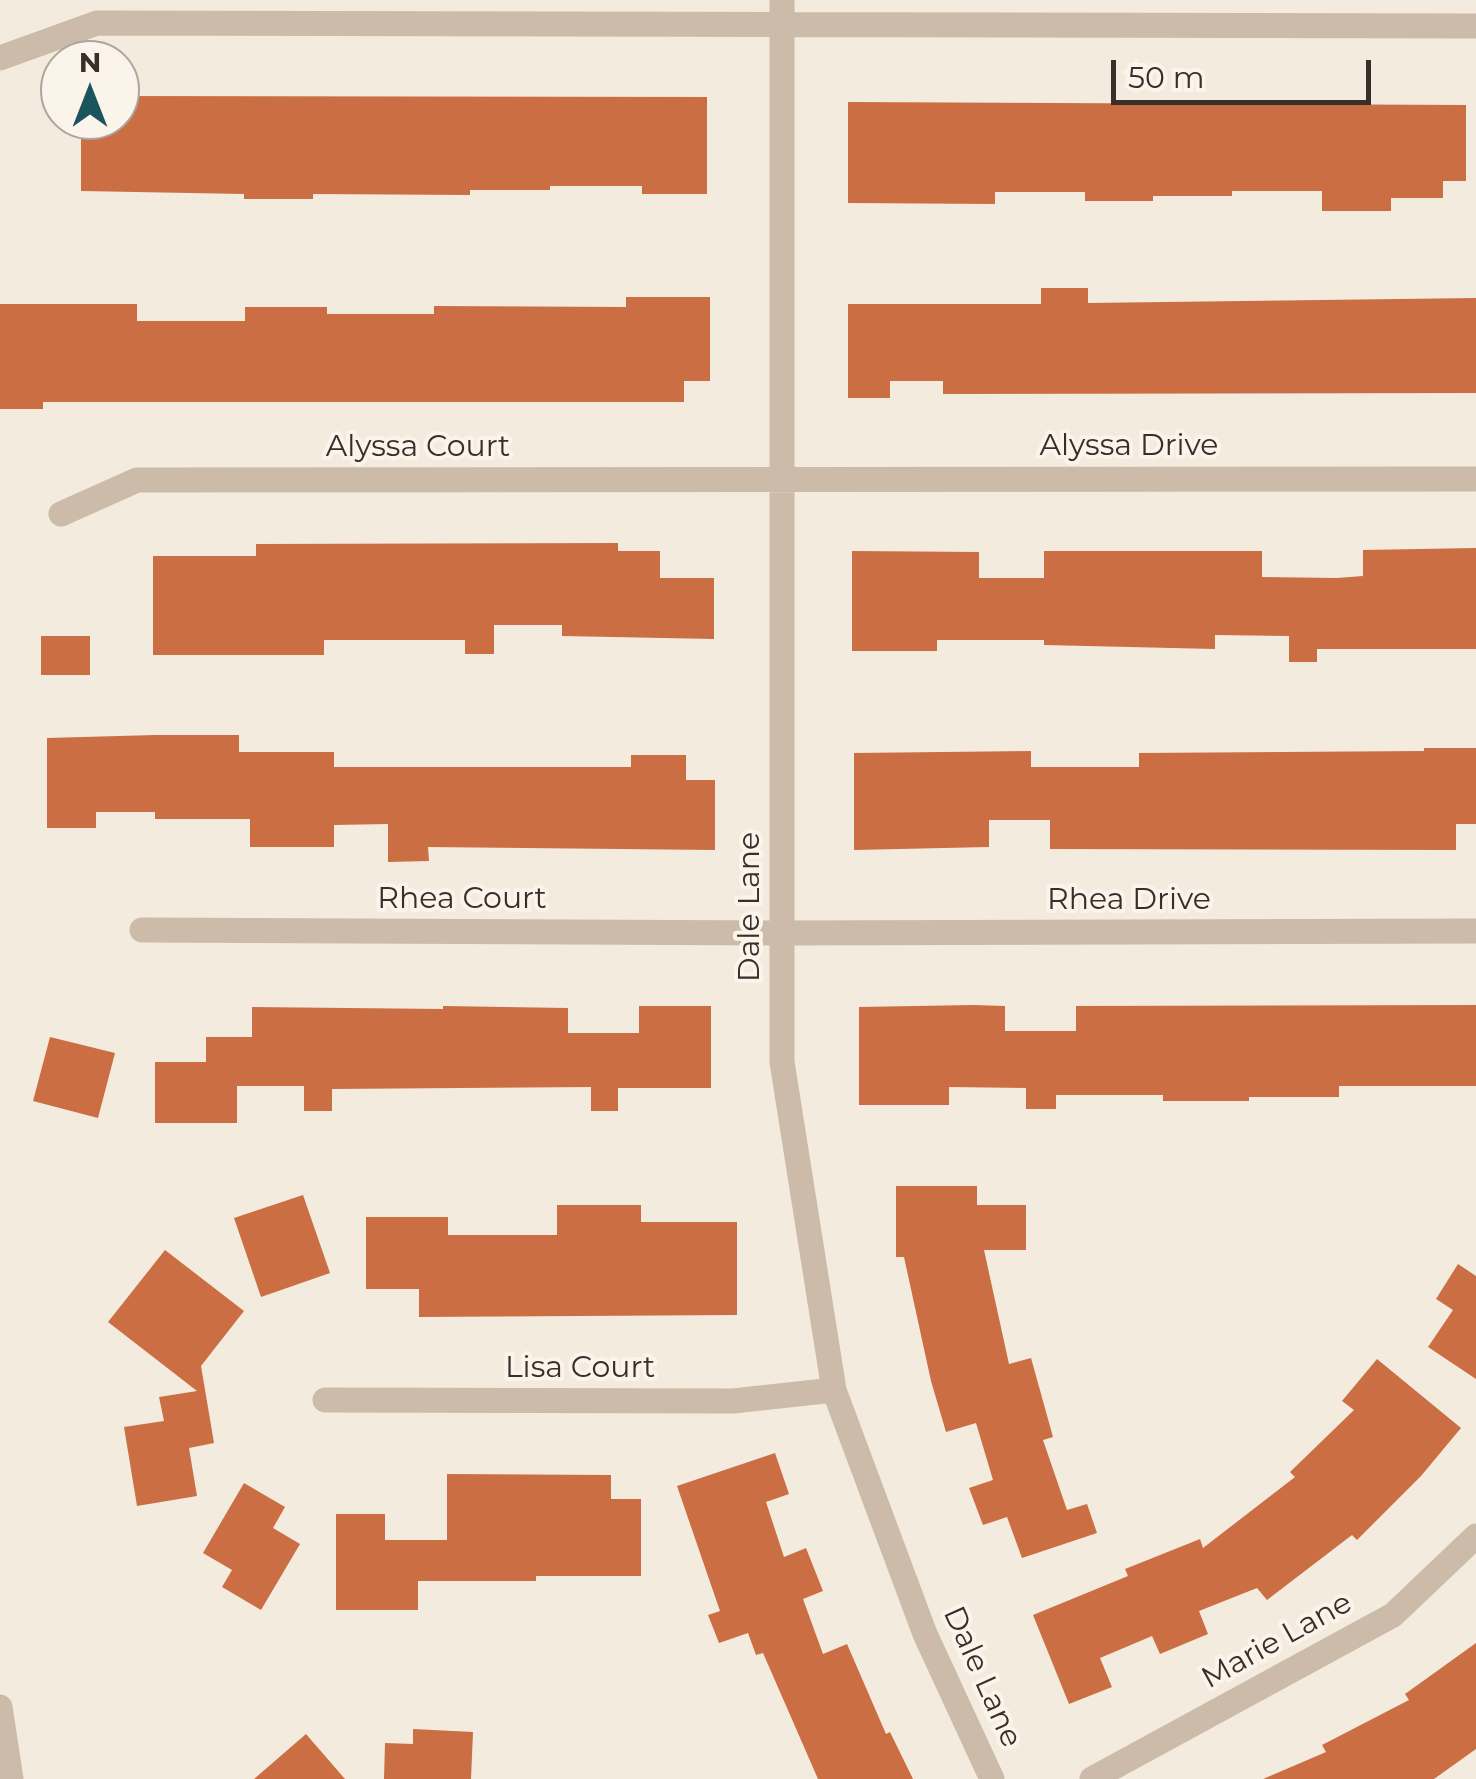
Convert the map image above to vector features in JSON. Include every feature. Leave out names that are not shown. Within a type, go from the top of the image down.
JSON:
[{"type":"street","points":[[0,58],[98,24],[782,12],[1476,26]]},
{"type":"street","name":"Dale Lane","points":[[782,12],[782,1062],[834,1390],[924,1634],[992,1779]]},
{"type":"street","name":"Alyssa Drive","points":[[782,479],[1476,478]]},
{"type":"street","name":"Alyssa Court","points":[[61,514],[138,480],[782,479]]},
{"type":"street","name":"Rhea Court","points":[[142,930],[782,934]]},
{"type":"street","name":"Rhea Drive","points":[[782,934],[1476,931]]},
{"type":"street","name":"Lisa Court","points":[[325,1400],[733,1401],[834,1390]]},
{"type":"street","name":"Marie Lane","points":[[1092,1779],[1393,1615],[1476,1536]]},
{"type":"street","points":[[0,1707],[11,1779]]},
{"type":"building","points":[[140,96],[707,97],[707,194],[642,194],[642,186],[470,190],[470,195],[313,194],[313,199],[81,191],[81,140],[140,140]]},
{"type":"building","points":[[848,102],[1466,105],[1466,181],[1443,181],[1443,198],[1391,198],[1391,211],[1322,211],[1322,191],[1232,191],[1232,196],[1153,196],[1153,201],[1085,201],[1085,192],[995,192],[995,204],[848,203]]},
{"type":"building","points":[[1041,288],[1088,288],[1088,303],[1476,298],[1476,393],[943,394],[943,381],[890,381],[890,398],[848,398],[848,304],[1041,304]]},
{"type":"building","points":[[626,297],[710,297],[710,381],[684,381],[684,402],[43,402],[43,409],[0,409],[0,304],[137,304],[137,321],[245,321],[245,307],[327,307],[327,314],[434,314],[434,306],[626,307]]},
{"type":"building","points":[[618,543],[618,551],[660,551],[660,578],[714,578],[714,639],[562,636],[562,625],[494,625],[494,654],[465,654],[465,640],[324,640],[324,655],[153,655],[153,556],[256,556],[256,544]]},
{"type":"building","points":[[1476,548],[1476,649],[1317,649],[1317,662],[1289,662],[1289,636],[1215,635],[1215,649],[1044,645],[1044,640],[937,640],[937,651],[852,651],[852,551],[979,552],[979,578],[1044,578],[1044,551],[1262,551],[1262,577],[1337,578],[1363,576],[1363,550]]},
{"type":"building","points":[[41,636],[90,636],[90,675],[41,675]]},
{"type":"building","points":[[239,735],[239,752],[334,752],[334,767],[631,767],[631,755],[686,755],[686,780],[715,780],[715,850],[428,847],[429,861],[388,862],[388,824],[334,825],[334,847],[250,847],[250,819],[155,819],[155,812],[96,812],[96,828],[47,828],[47,738]]},
{"type":"building","points":[[1476,748],[1476,824],[1456,824],[1456,850],[1050,849],[1050,820],[989,820],[989,847],[854,850],[854,753],[1031,751],[1031,767],[1139,767],[1139,753]]},
{"type":"building","points":[[1476,1005],[1476,1086],[1339,1086],[1339,1097],[1249,1097],[1249,1101],[1163,1101],[1163,1095],[1056,1095],[1056,1109],[1026,1109],[1026,1088],[949,1087],[949,1105],[859,1105],[859,1007],[1005,1006],[1005,1031],[1076,1031],[1076,1006]]},
{"type":"building","points":[[639,1006],[711,1006],[711,1088],[618,1088],[618,1111],[591,1111],[591,1087],[332,1089],[332,1111],[304,1111],[304,1086],[237,1086],[237,1123],[155,1123],[155,1062],[206,1062],[206,1037],[252,1037],[252,1007],[568,1008],[568,1033],[639,1033]]},
{"type":"building","points":[[50,1037],[115,1053],[98,1118],[33,1101]]},
{"type":"building","points":[[896,1186],[977,1186],[977,1205],[1026,1205],[1026,1250],[984,1250],[1009,1364],[1031,1358],[1053,1437],[1043,1440],[1067,1510],[1087,1504],[1097,1533],[1022,1558],[1007,1517],[983,1525],[969,1488],[993,1480],[976,1423],[946,1432],[904,1257],[896,1257]]},
{"type":"building","points":[[303,1195],[330,1273],[261,1297],[234,1218]]},
{"type":"building","points":[[557,1205],[641,1205],[641,1222],[737,1222],[737,1315],[419,1317],[419,1289],[366,1289],[366,1217],[448,1217],[448,1235],[557,1235]]},
{"type":"building","points":[[165,1250],[244,1311],[201,1366],[214,1443],[189,1448],[197,1496],[137,1506],[124,1427],[164,1421],[159,1397],[197,1391],[108,1322]]},
{"type":"building","points":[[1458,1264],[1476,1276],[1476,1379],[1428,1347],[1453,1310],[1436,1299]]},
{"type":"building","points":[[1377,1359],[1461,1428],[1421,1476],[1357,1540],[1352,1535],[1267,1600],[1257,1588],[1199,1611],[1208,1634],[1160,1654],[1152,1636],[1100,1658],[1112,1687],[1069,1704],[1033,1615],[1128,1576],[1125,1569],[1200,1539],[1203,1548],[1295,1477],[1290,1472],[1354,1410],[1342,1401]]},
{"type":"building","points":[[775,1453],[789,1494],[766,1502],[784,1557],[806,1548],[823,1591],[803,1599],[823,1654],[847,1644],[886,1734],[890,1732],[913,1779],[818,1779],[763,1653],[756,1655],[748,1633],[719,1643],[708,1615],[720,1611],[677,1486]]},
{"type":"building","points":[[447,1474],[611,1475],[611,1499],[641,1499],[641,1576],[418,1581],[418,1610],[336,1610],[336,1514],[385,1514],[385,1540],[447,1540]]},
{"type":"building","points":[[244,1483],[285,1507],[273,1528],[300,1544],[261,1610],[222,1587],[232,1570],[203,1553]]},
{"type":"building","points":[[1476,1643],[1476,1749],[1434,1779],[1263,1779],[1326,1752],[1322,1745],[1409,1700],[1405,1694]]},
{"type":"building","points":[[413,1729],[473,1732],[471,1779],[384,1779],[385,1743],[413,1744]]},
{"type":"building","points":[[306,1734],[345,1779],[254,1779]]}]
